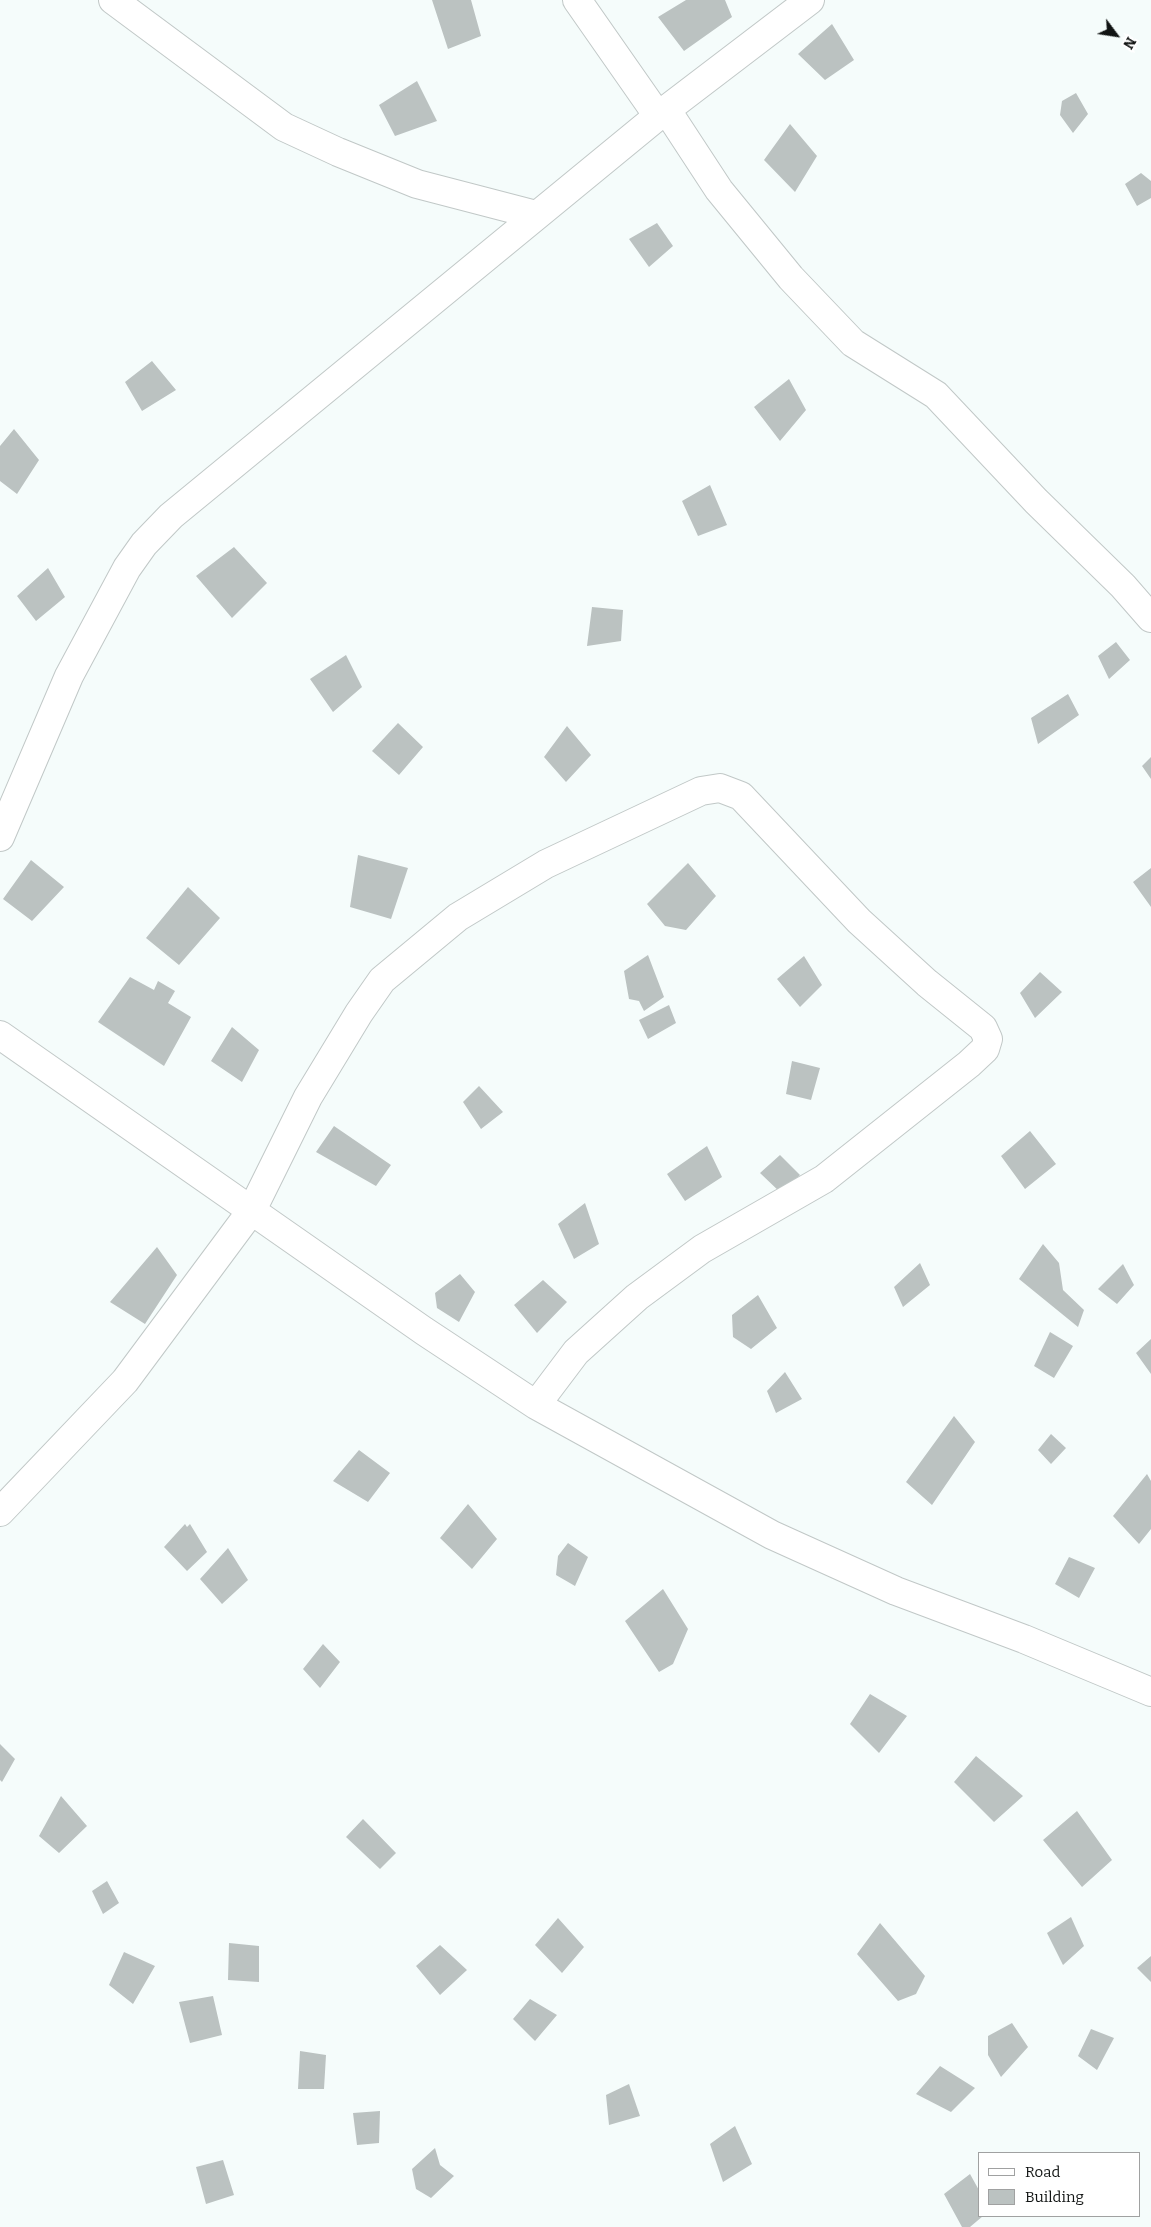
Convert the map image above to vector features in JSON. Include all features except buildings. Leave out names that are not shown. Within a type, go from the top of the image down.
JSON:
[{"type":"street","points":[[113,0],[284,127],[338,152],[417,184],[536,215]]},
{"type":"street","points":[[577,0],[719,190],[791,278],[853,343],[936,395],[1036,501],[1123,586],[1151,618]]},
{"type":"street","points":[[0,837],[69,676],[127,568],[144,544],[171,516],[662,112],[810,0]]},
{"type":"street","points":[[0,1512],[125,1381],[252,1210],[308,1097],[359,1013],[382,980],[458,917],[554,860],[701,791],[720,788],[741,796],[859,921],[927,983],[983,1028],[988,1039],[985,1049],[969,1064],[824,1179],[702,1250],[637,1297],[576,1352],[536,1405]]},
{"type":"street","points":[[0,1035],[424,1331],[536,1405],[772,1534],[896,1591],[1024,1639],[1151,1692]]}]
